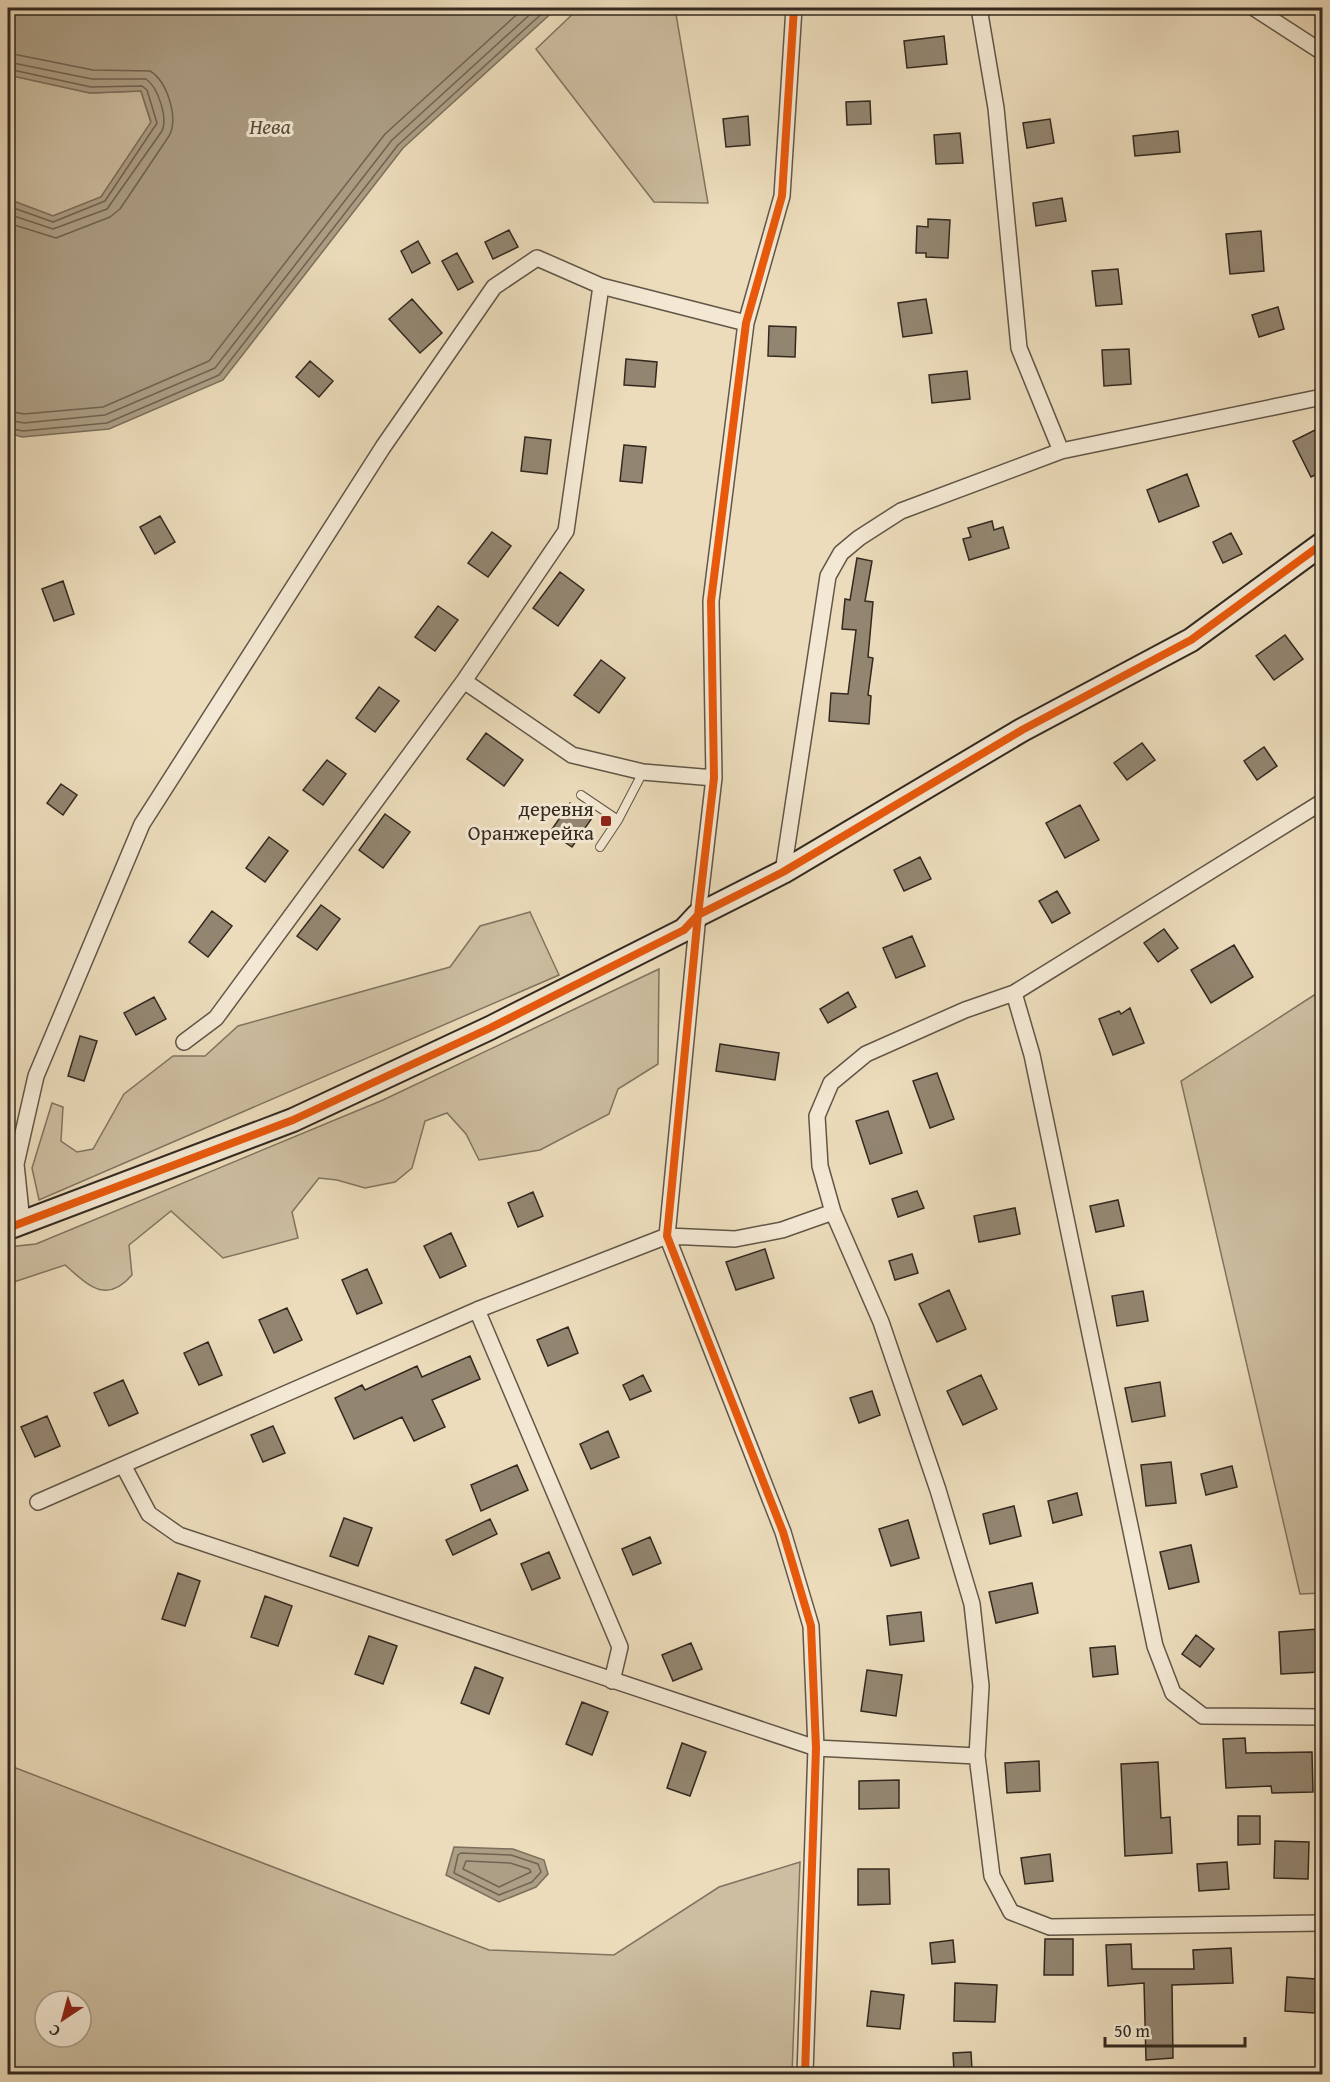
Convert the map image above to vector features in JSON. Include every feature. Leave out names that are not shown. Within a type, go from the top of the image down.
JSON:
[{"type":"street","points":[[794,8],[782,196],[746,323],[711,601],[714,778],[698,915],[667,1236],[783,1532],[811,1626],[816,1748],[805,2074]]},
{"type":"street","points":[[979,8],[996,108],[1019,348],[1061,451]]},
{"type":"street","points":[[1254,8],[1323,52]]},
{"type":"street","points":[[746,323],[601,286],[537,258],[494,288],[383,447],[142,824],[36,1076],[16,1164],[15,1226],[293,1120],[489,1028],[674,936],[684,930],[698,915],[783,872],[1022,730],[1191,640],[1323,544]]},
{"type":"street","points":[[184,1042],[216,1018],[464,681],[566,531],[601,286]]},
{"type":"street","points":[[783,872],[828,576],[842,553],[859,538],[901,511],[1061,451],[1323,397]]},
{"type":"street","points":[[464,681],[572,755],[643,772],[714,778]]},
{"type":"street","points":[[1323,802],[1014,993],[965,1010],[866,1054],[831,1083],[817,1116],[820,1166],[833,1212],[881,1322],[938,1490],[972,1604],[981,1686],[977,1756],[992,1876],[1011,1912],[1050,1927],[1323,1923]]},
{"type":"street","points":[[1014,993],[1032,1055],[1155,1646],[1173,1693],[1203,1716],[1323,1717]]},
{"type":"street","points":[[38,1502],[477,1310],[667,1236],[735,1239],[782,1230],[833,1212]]},
{"type":"street","points":[[477,1310],[621,1647],[612,1681]]},
{"type":"street","points":[[123,1465],[149,1514],[179,1534],[816,1748],[977,1756]]},
{"type":"lane","points":[[600,847],[618,820],[643,772]]},
{"type":"lane","points":[[581,795],[618,820]]},
{"type":"shaded area","points":[[579,8],[675,8],[708,203],[654,202],[536,49]]},
{"type":"shaded area","points":[[8,75],[90,93],[141,91],[151,123],[101,197],[53,216],[8,199]]},
{"type":"shaded area","points":[[530,912],[559,975],[39,1200],[32,1168],[52,1103],[63,1107],[61,1141],[77,1152],[93,1149],[124,1094],[173,1056],[205,1056],[238,1026],[450,967],[480,926]]},
{"type":"shaded area","points":[[659,969],[658,1064],[618,1089],[609,1114],[540,1150],[479,1160],[466,1134],[447,1113],[425,1121],[412,1168],[395,1182],[365,1188],[337,1180],[319,1178],[292,1212],[298,1238],[223,1258],[171,1211],[129,1245],[132,1275],[114,1289],[97,1289],[65,1265],[8,1284],[8,1247],[36,1244],[383,1100]]},
{"type":"shaded area","points":[[1322,990],[1322,1593],[1300,1594],[1181,1081]]},
{"type":"shaded area","points":[[8,1765],[489,1950],[614,1955],[719,1887],[800,1862],[792,2074],[8,2074]]},
{"type":"water","name":"Нева","points":[[8,8],[557,8],[403,148],[223,380],[109,429],[22,437],[8,433],[8,199],[53,216],[101,197],[151,122],[141,91],[90,93],[8,75]]},
{"type":"water","points":[[454,1847],[513,1849],[544,1860],[548,1874],[536,1887],[499,1902],[446,1875]]},
{"type":"building","points":[[944,36],[947,64],[907,68],[904,41]]},
{"type":"building","points":[[870,101],[871,124],[847,125],[846,102]]},
{"type":"building","points":[[748,116],[750,145],[726,147],[723,119]]},
{"type":"building","points":[[1050,119],[1054,143],[1027,148],[1023,123]]},
{"type":"building","points":[[1178,131],[1180,152],[1135,156],[1133,136]]},
{"type":"building","points":[[960,133],[963,163],[936,164],[934,135]]},
{"type":"building","points":[[1062,198],[1066,221],[1036,226],[1033,203]]},
{"type":"building","points":[[928,219],[950,220],[948,258],[926,257],[926,253],[916,253],[917,226],[928,227]]},
{"type":"building","points":[[509,230],[518,247],[493,259],[485,242]]},
{"type":"building","points":[[1261,231],[1264,271],[1230,274],[1226,234]]},
{"type":"building","points":[[418,241],[430,263],[412,273],[401,251]]},
{"type":"building","points":[[457,253],[473,282],[458,290],[442,261]]},
{"type":"building","points":[[1118,269],[1122,304],[1096,306],[1092,271]]},
{"type":"building","points":[[412,299],[442,333],[420,353],[389,319]]},
{"type":"building","points":[[926,299],[932,333],[903,337],[898,303]]},
{"type":"building","points":[[1278,307],[1284,329],[1259,337],[1252,315]]},
{"type":"building","points":[[769,326],[796,327],[795,357],[768,356]]},
{"type":"building","points":[[1129,349],[1131,384],[1104,386],[1102,350]]},
{"type":"building","points":[[626,359],[657,362],[655,387],[624,385]]},
{"type":"building","points":[[310,361],[333,381],[319,397],[296,377]]},
{"type":"building","points":[[967,371],[970,399],[932,403],[929,375]]},
{"type":"building","points":[[1319,428],[1323,436],[1323,471],[1311,477],[1293,441]]},
{"type":"building","points":[[525,437],[551,440],[547,474],[521,471]]},
{"type":"building","points":[[624,445],[646,447],[642,483],[620,481]]},
{"type":"building","points":[[1187,474],[1199,506],[1159,522],[1147,490]]},
{"type":"building","points":[[160,516],[175,542],[155,554],[140,527]]},
{"type":"building","points":[[992,521],[994,530],[1003,527],[1009,548],[969,560],[963,539],[971,537],[968,528]]},
{"type":"building","points":[[492,532],[511,546],[488,577],[468,563]]},
{"type":"building","points":[[1231,533],[1242,554],[1223,563],[1213,542]]},
{"type":"building","points":[[857,558],[872,561],[865,601],[873,602],[868,657],[873,658],[868,695],[871,696],[869,724],[829,721],[831,693],[848,694],[856,630],[842,629],[845,599],[850,600]]},
{"type":"building","points":[[560,572],[584,590],[558,626],[533,608]]},
{"type":"building","points":[[63,581],[74,614],[54,621],[42,589]]},
{"type":"building","points":[[438,606],[458,620],[435,651],[415,637]]},
{"type":"building","points":[[1285,635],[1303,659],[1274,680],[1256,656]]},
{"type":"building","points":[[601,660],[625,678],[599,713],[574,695]]},
{"type":"building","points":[[379,687],[399,701],[375,732],[356,718]]},
{"type":"building","points":[[486,733],[523,760],[504,786],[467,759]]},
{"type":"building","points":[[1142,743],[1155,760],[1127,780],[1114,763]]},
{"type":"building","points":[[1264,747],[1277,766],[1257,780],[1244,761]]},
{"type":"building","points":[[327,760],[346,774],[323,805],[303,790]]},
{"type":"building","points":[[61,784],[77,795],[63,815],[47,803]]},
{"type":"building","points":[[570,803],[592,818],[572,847],[550,832]]},
{"type":"building","points":[[1080,805],[1099,840],[1065,858],[1046,823]]},
{"type":"building","points":[[385,814],[410,832],[383,868],[359,850]]},
{"type":"building","points":[[269,837],[288,851],[265,882],[246,868]]},
{"type":"building","points":[[920,857],[931,879],[904,891],[894,870]]},
{"type":"building","points":[[1057,891],[1070,913],[1052,923],[1039,901]]},
{"type":"building","points":[[321,905],[340,919],[317,950],[297,936]]},
{"type":"building","points":[[212,911],[232,926],[208,957],[189,942]]},
{"type":"building","points":[[1164,929],[1178,948],[1158,962],[1144,943]]},
{"type":"building","points":[[912,936],[925,966],[896,978],[883,948]]},
{"type":"building","points":[[1234,945],[1253,977],[1211,1003],[1191,970]]},
{"type":"building","points":[[848,992],[856,1007],[828,1023],[820,1009]]},
{"type":"building","points":[[154,997],[166,1019],[136,1035],[124,1013]]},
{"type":"building","points":[[1130,1008],[1144,1043],[1113,1055],[1099,1019],[1119,1011],[1121,1014]]},
{"type":"building","points":[[80,1036],[97,1041],[84,1081],[68,1076]]},
{"type":"building","points":[[720,1044],[779,1053],[775,1080],[716,1071]]},
{"type":"building","points":[[937,1073],[954,1119],[930,1128],[913,1081]]},
{"type":"building","points":[[888,1111],[902,1153],[870,1164],[856,1121]]},
{"type":"building","points":[[917,1191],[924,1208],[898,1217],[892,1199]]},
{"type":"building","points":[[533,1192],[543,1216],[518,1227],[508,1203]]},
{"type":"building","points":[[1118,1200],[1124,1226],[1096,1232],[1090,1206]]},
{"type":"building","points":[[1015,1208],[1020,1234],[979,1242],[974,1216]]},
{"type":"building","points":[[451,1233],[466,1266],[440,1278],[424,1246]]},
{"type":"building","points":[[765,1249],[774,1278],[736,1290],[726,1262]]},
{"type":"building","points":[[912,1254],[918,1273],[895,1280],[889,1261]]},
{"type":"building","points":[[367,1269],[382,1303],[357,1314],[342,1280]]},
{"type":"building","points":[[949,1290],[966,1329],[937,1342],[919,1304]]},
{"type":"building","points":[[1143,1291],[1148,1321],[1117,1326],[1112,1296]]},
{"type":"building","points":[[287,1308],[302,1340],[274,1353],[259,1320]]},
{"type":"building","points":[[568,1327],[578,1353],[548,1366],[537,1340]]},
{"type":"building","points":[[208,1342],[222,1375],[199,1385],[184,1353]]},
{"type":"building","points":[[470,1356],[480,1379],[432,1400],[445,1427],[414,1441],[402,1417],[354,1439],[335,1398],[362,1385],[365,1390],[417,1366],[422,1377]]},
{"type":"building","points":[[643,1375],[651,1391],[630,1400],[623,1385]]},
{"type":"building","points":[[981,1375],[997,1409],[963,1425],[947,1391]]},
{"type":"building","points":[[123,1380],[138,1413],[109,1426],[94,1393]]},
{"type":"building","points":[[1160,1382],[1165,1416],[1132,1422],[1125,1388]]},
{"type":"building","points":[[872,1391],[880,1415],[859,1423],[850,1398]]},
{"type":"building","points":[[47,1416],[60,1446],[35,1457],[21,1427]]},
{"type":"building","points":[[273,1426],[285,1453],[263,1462],[251,1435]]},
{"type":"building","points":[[608,1431],[619,1457],[591,1469],[580,1444]]},
{"type":"building","points":[[1171,1462],[1176,1503],[1146,1506],[1141,1465]]},
{"type":"building","points":[[517,1465],[528,1490],[481,1511],[471,1485]]},
{"type":"building","points":[[1232,1466],[1237,1487],[1206,1495],[1201,1474]]},
{"type":"building","points":[[1077,1493],[1082,1515],[1053,1523],[1048,1501]]},
{"type":"building","points":[[1014,1506],[1021,1536],[990,1544],[983,1514]]},
{"type":"building","points":[[344,1518],[372,1528],[358,1566],[330,1556]]},
{"type":"building","points":[[490,1519],[497,1534],[453,1555],[446,1540]]},
{"type":"building","points":[[908,1520],[919,1558],[891,1566],[879,1529]]},
{"type":"building","points":[[650,1537],[661,1563],[633,1575],[622,1549]]},
{"type":"building","points":[[1191,1545],[1199,1582],[1169,1589],[1160,1552]]},
{"type":"building","points":[[549,1552],[560,1578],[532,1590],[521,1564]]},
{"type":"building","points":[[178,1573],[200,1581],[185,1626],[162,1619]]},
{"type":"building","points":[[1032,1583],[1038,1613],[996,1623],[989,1592]]},
{"type":"building","points":[[265,1596],[292,1606],[278,1646],[251,1637]]},
{"type":"building","points":[[921,1612],[924,1641],[890,1645],[887,1616]]},
{"type":"building","points":[[1318,1629],[1320,1672],[1281,1674],[1279,1632]]},
{"type":"building","points":[[1196,1635],[1214,1649],[1200,1667],[1182,1654]]},
{"type":"building","points":[[369,1636],[397,1646],[383,1684],[355,1674]]},
{"type":"building","points":[[691,1643],[702,1669],[673,1681],[662,1655]]},
{"type":"building","points":[[1115,1646],[1118,1674],[1093,1677],[1090,1648]]},
{"type":"building","points":[[475,1667],[503,1678],[489,1714],[461,1703]]},
{"type":"building","points":[[867,1670],[902,1675],[896,1716],[861,1711]]},
{"type":"building","points":[[582,1702],[608,1712],[592,1755],[566,1744]]},
{"type":"building","points":[[1245,1738],[1246,1753],[1312,1752],[1313,1792],[1272,1793],[1271,1786],[1226,1788],[1223,1739]]},
{"type":"building","points":[[682,1743],[706,1752],[690,1796],[667,1788]]},
{"type":"building","points":[[1039,1761],[1040,1791],[1007,1793],[1005,1763]]},
{"type":"building","points":[[1158,1762],[1161,1818],[1170,1817],[1172,1853],[1125,1856],[1121,1764]]},
{"type":"building","points":[[899,1780],[899,1808],[859,1809],[859,1781]]},
{"type":"building","points":[[1238,1816],[1260,1816],[1260,1844],[1238,1845]]},
{"type":"building","points":[[1275,1841],[1309,1842],[1308,1879],[1274,1878]]},
{"type":"building","points":[[1050,1854],[1053,1881],[1025,1884],[1021,1858]]},
{"type":"building","points":[[1227,1862],[1229,1889],[1199,1891],[1197,1864]]},
{"type":"building","points":[[858,1869],[889,1869],[890,1904],[858,1905]]},
{"type":"building","points":[[1045,1939],[1073,1939],[1073,1975],[1044,1975]]},
{"type":"building","points":[[953,1940],[955,1962],[932,1964],[930,1943]]},
{"type":"building","points":[[1131,1944],[1132,1969],[1194,1969],[1193,1950],[1231,1948],[1233,1983],[1172,1985],[1173,2058],[1146,2060],[1144,1983],[1108,1986],[1106,1945]]},
{"type":"building","points":[[1287,1977],[1316,1979],[1315,2013],[1285,2011]]},
{"type":"building","points":[[955,1983],[997,1985],[995,2022],[954,2021]]},
{"type":"building","points":[[871,1991],[904,1995],[900,2029],[867,2026]]},
{"type":"building","points":[[971,2052],[972,2070],[954,2071],[953,2053]]},
{"type":"cycle path","points":[[794,8],[782,196],[746,323],[711,601],[714,778],[698,915],[667,1236],[783,1532],[811,1626],[816,1748],[805,2074]]},
{"type":"cycle path","points":[[8,1228],[293,1120],[490,1028],[684,930],[698,915],[783,872],[1022,730],[1191,640],[1322,544]]},
{"type":"place","name":"деревня Оранжерейка","points":[[606,821]]}]
